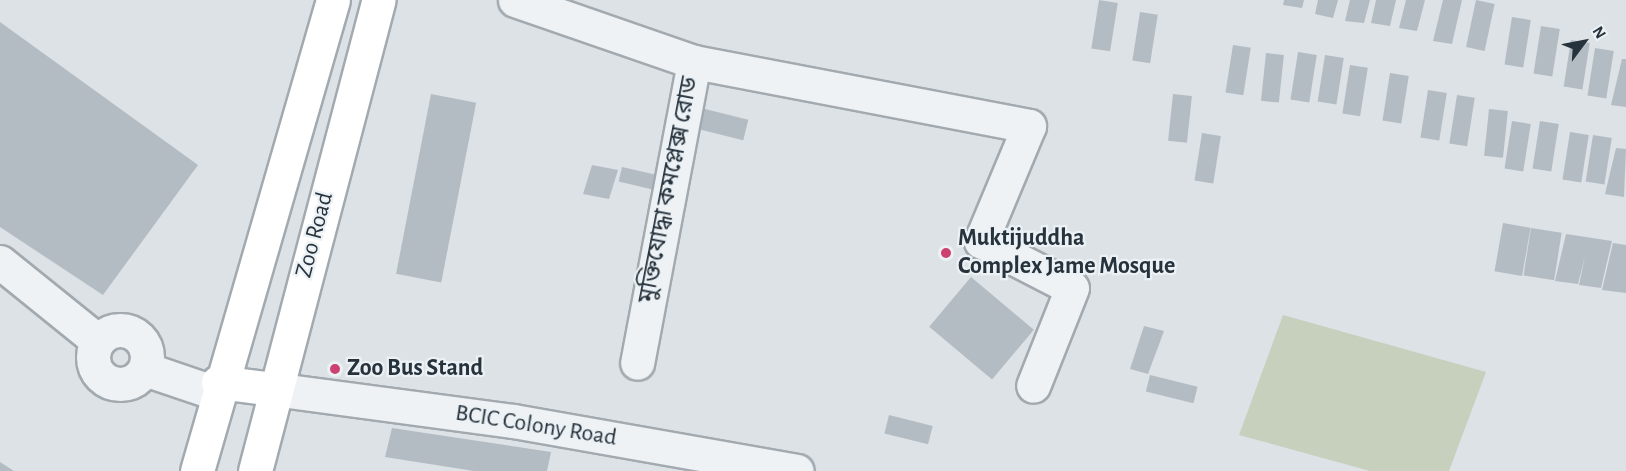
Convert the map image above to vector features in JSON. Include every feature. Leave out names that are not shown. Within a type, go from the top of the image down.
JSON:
[{"type":"main road","name":"Zoo Road","points":[[196,471],[217,388],[333,0]]},
{"type":"main road","name":"Zoo Road","points":[[255,471],[273,389],[379,0]]},
{"type":"main road","points":[[217,388],[273,389]]},
{"type":"street","name":"মুক্তিযোদ্ধা কমপ্লেক্স রোড","points":[[515,0],[694,62],[637,363]]},
{"type":"street","points":[[694,62],[1029,126],[981,241],[1072,288],[1033,386]]},
{"type":"street","points":[[0,262],[98,341],[95,367],[107,381],[124,384],[145,369],[217,388]]},
{"type":"street","name":"BCIC Colony Road","points":[[273,389],[514,421],[797,471]]},
{"type":"green space","points":[[1283,315],[1486,372],[1449,471],[1370,471],[1239,435]]},
{"type":"building","points":[[1099,0],[1118,3],[1110,51],[1091,48]]},
{"type":"building","points":[[1284,0],[1304,0],[1302,8],[1283,5]]},
{"type":"building","points":[[1318,0],[1338,0],[1333,18],[1315,14]]},
{"type":"building","points":[[1350,0],[1370,0],[1364,23],[1345,21]]},
{"type":"building","points":[[1376,0],[1396,0],[1390,26],[1371,23]]},
{"type":"building","points":[[1406,0],[1425,0],[1417,31],[1399,28]]},
{"type":"building","points":[[1443,0],[1462,0],[1452,44],[1433,41]]},
{"type":"building","points":[[1476,0],[1495,4],[1485,51],[1466,47]]},
{"type":"building","points":[[1140,12],[1158,15],[1150,63],[1132,60]]},
{"type":"building","points":[[1512,17],[1531,20],[1523,67],[1504,64]]},
{"type":"building","points":[[0,22],[198,165],[103,295],[0,227]]},
{"type":"building","points":[[1541,26],[1560,29],[1552,76],[1533,73]]},
{"type":"building","points":[[1571,40],[1590,43],[1582,89],[1564,86]]},
{"type":"building","points":[[1233,45],[1251,48],[1243,95],[1225,92]]},
{"type":"building","points":[[1595,48],[1614,51],[1606,98],[1587,95]]},
{"type":"building","points":[[1298,52],[1317,55],[1309,102],[1290,99]]},
{"type":"building","points":[[1266,53],[1284,55],[1279,103],[1261,101]]},
{"type":"building","points":[[1325,55],[1344,58],[1336,104],[1318,101]]},
{"type":"building","points":[[1622,59],[1626,59],[1626,107],[1611,105]]},
{"type":"building","points":[[1350,65],[1368,68],[1360,116],[1342,113]]},
{"type":"building","points":[[1390,73],[1409,76],[1401,123],[1382,120]]},
{"type":"building","points":[[1428,90],[1447,93],[1439,140],[1420,137]]},
{"type":"building","points":[[431,94],[476,103],[441,282],[396,274]]},
{"type":"building","points":[[1173,94],[1192,96],[1187,143],[1168,141]]},
{"type":"building","points":[[1457,95],[1475,98],[1467,146],[1449,143]]},
{"type":"building","points":[[693,106],[748,120],[743,140],[688,126]]},
{"type":"building","points":[[1489,109],[1508,111],[1503,158],[1484,156]]},
{"type":"building","points":[[1512,121],[1531,124],[1523,171],[1504,168]]},
{"type":"building","points":[[1540,121],[1559,124],[1551,171],[1532,168]]},
{"type":"building","points":[[1570,132],[1589,135],[1581,182],[1562,179]]},
{"type":"building","points":[[1202,133],[1221,136],[1213,183],[1194,180]]},
{"type":"building","points":[[1593,135],[1612,138],[1604,184],[1586,181]]},
{"type":"building","points":[[1616,148],[1626,149],[1624,197],[1605,194]]},
{"type":"building","points":[[592,165],[618,170],[609,199],[583,194]]},
{"type":"building","points":[[622,167],[668,178],[664,192],[619,182]]},
{"type":"building","points":[[1503,223],[1531,228],[1522,276],[1494,271]]},
{"type":"building","points":[[1531,228],[1562,233],[1554,280],[1523,275]]},
{"type":"building","points":[[1566,234],[1612,241],[1601,288],[1579,285],[1585,256],[1578,284],[1555,281]]},
{"type":"building","points":[[1613,243],[1626,245],[1626,293],[1602,290]]},
{"type":"building","points":[[971,277],[1034,330],[992,380],[929,327]]},
{"type":"building","points":[[1144,326],[1164,331],[1148,374],[1130,369]]},
{"type":"building","points":[[1150,375],[1198,387],[1193,403],[1146,391]]},
{"type":"building","points":[[889,415],[933,426],[928,444],[884,433]]},
{"type":"building","points":[[392,428],[551,452],[547,471],[474,471],[385,457]]},
{"type":"building","points":[[0,462],[14,471],[0,471]]},
{"type":"place","name":"Muktijuddha Complex Jame Mosque","points":[[946,253]]},
{"type":"place","name":"Zoo Bus Stand","points":[[335,369]]}]
